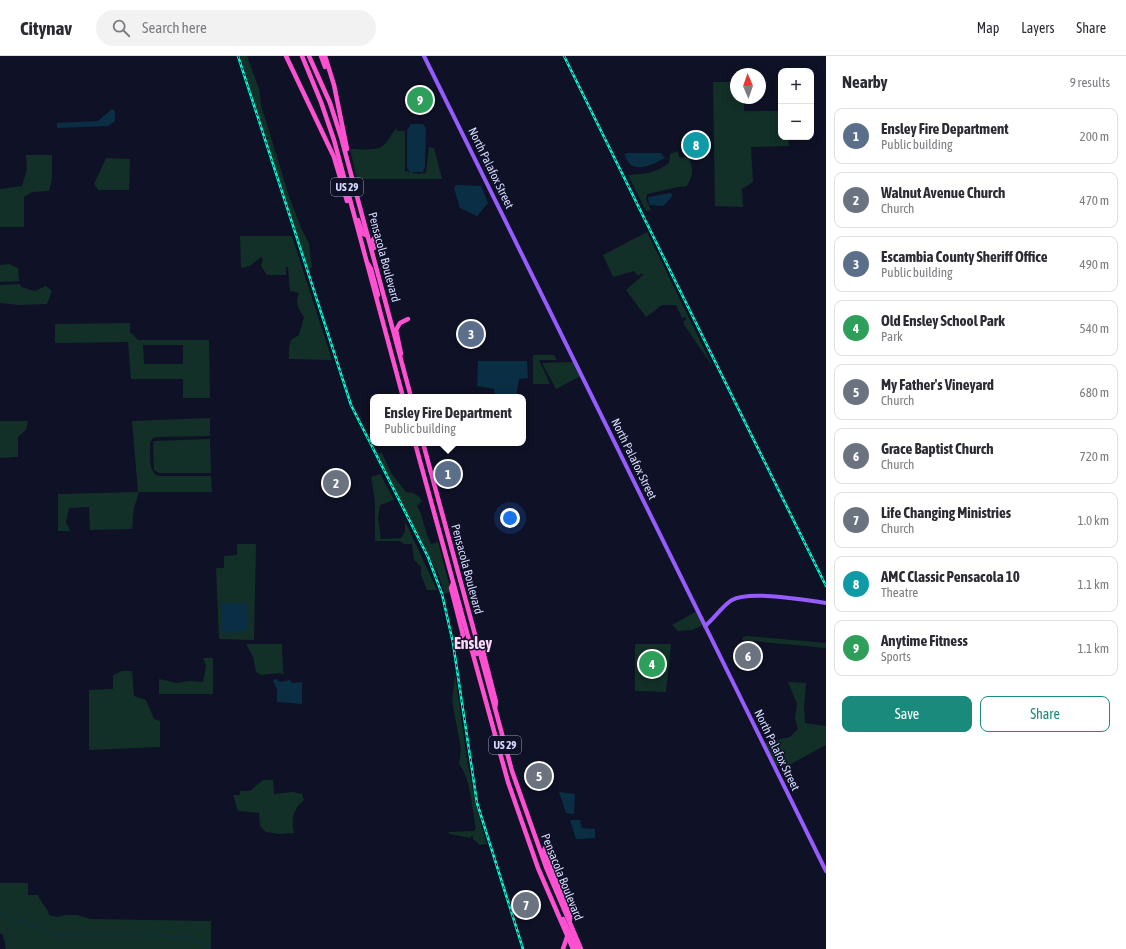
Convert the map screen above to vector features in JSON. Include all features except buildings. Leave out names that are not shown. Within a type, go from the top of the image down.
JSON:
[{"type":"highway","points":[[286,56],[334,157],[356,224]]},
{"type":"highway","name":"Pensacola Boulevard","points":[[302,56],[328,122],[402,394]]},
{"type":"highway","name":"Pensacola Boulevard","points":[[309,56],[336,122],[410,394]]},
{"type":"highway","points":[[321,56],[336,97]]},
{"type":"highway","points":[[325,56],[334,84],[353,180]]},
{"type":"highway","points":[[347,189],[352,197],[361,230],[363,234],[368,236]]},
{"type":"highway","points":[[376,267],[377,260],[372,241],[378,233]]},
{"type":"highway","points":[[365,260],[371,269],[384,316],[390,319]]},
{"type":"highway","points":[[401,362],[401,349],[396,330],[400,323],[408,319]]},
{"type":"highway","points":[[382,321],[387,324],[389,328],[398,358],[403,367]]},
{"type":"highway","name":"Pensacola Boulevard","points":[[417,446],[496,744],[516,807],[567,938],[573,949]]},
{"type":"highway","points":[[419,446],[426,452]]},
{"type":"highway","name":"Pensacola Boulevard","points":[[424,446],[512,771],[538,845],[581,949]]},
{"type":"highway","points":[[418,452],[424,458],[432,486],[438,497]]},
{"type":"highway","points":[[434,511],[439,520],[444,539],[450,544]]},
{"type":"highway","points":[[453,583],[451,588],[463,635],[456,643]]},
{"type":"highway","points":[[456,594],[460,600],[470,636],[472,640],[477,643]]},
{"type":"highway","points":[[469,643],[474,646],[476,650],[495,722],[499,726]]},
{"type":"highway","points":[[490,643],[484,651],[484,655],[496,702],[495,709]]},
{"type":"highway","points":[[516,807],[520,812],[531,841],[538,845]]},
{"type":"highway","points":[[550,846],[545,848],[544,851],[570,916],[570,924]]},
{"type":"highway","points":[[556,910],[561,916],[577,949]]},
{"type":"highway","points":[[563,949],[567,938]]},
{"type":"main road","name":"North Palafox Street","points":[[424,56],[826,871]]},
{"type":"main road","points":[[705,626],[728,603],[746,596],[826,603]]},
{"type":"green space","points":[[240,56],[247,56],[259,89],[261,105],[289,196],[301,228],[309,243],[312,268],[308,269]]},
{"type":"green space","points":[[713,82],[730,82],[730,104],[744,104],[744,111],[778,111],[778,140],[788,140],[789,146],[751,147],[753,182],[742,189],[743,207],[715,206]]},
{"type":"green space","points":[[397,128],[397,131],[405,131],[405,171],[418,174],[426,173],[429,147],[434,148],[442,179],[357,179],[350,149],[369,150],[382,147]]},
{"type":"green space","points":[[678,151],[679,157],[689,158],[692,167],[692,176],[687,186],[647,194],[646,200],[651,210],[646,211],[628,175],[655,171],[669,163],[670,154]]},
{"type":"green space","points":[[26,155],[52,155],[52,179],[49,191],[32,192],[24,197],[24,227],[0,227],[0,189],[22,186],[27,169]]},
{"type":"green space","points":[[106,158],[130,159],[129,190],[98,190],[94,184]]},
{"type":"green space","points":[[647,232],[713,367],[685,326],[683,321],[686,320],[686,317],[682,318],[676,305],[662,305],[646,317],[626,290],[643,275],[642,273],[638,276],[634,271],[613,277],[603,255]]},
{"type":"green space","points":[[240,236],[292,236],[332,360],[289,359],[291,340],[299,335],[304,317],[298,305],[297,300],[299,293],[290,291],[288,267],[286,267],[286,275],[267,275],[261,266],[263,259],[261,257],[250,266],[241,268]]},
{"type":"green space","points":[[9,264],[18,268],[19,281],[0,282],[0,265]]},
{"type":"green space","points":[[20,284],[21,287],[35,291],[46,286],[52,291],[47,304],[19,305],[0,303],[0,285]]},
{"type":"green space","points":[[130,323],[130,332],[138,340],[209,340],[210,398],[183,398],[183,379],[131,379],[128,342],[55,343],[55,324]],"holes":[[[143,345],[183,345],[183,364],[144,364]]]},
{"type":"green space","points":[[533,355],[554,355],[557,360],[539,360],[550,384],[533,384]]},
{"type":"green space","points":[[574,362],[581,376],[556,389],[542,363]]},
{"type":"green space","points":[[210,418],[210,436],[153,438],[150,443],[150,457],[151,467],[155,474],[159,476],[211,476],[212,492],[139,492],[134,508],[132,529],[90,530],[89,507],[69,508],[66,522],[70,531],[58,531],[58,494],[138,492],[132,421]]},
{"type":"green space","points":[[0,421],[28,421],[26,430],[18,437],[18,457],[0,458]]},
{"type":"green space","points":[[210,439],[211,473],[159,473],[154,470],[154,441]]},
{"type":"green space","points":[[376,453],[382,453],[391,473],[406,492],[416,494],[422,501],[417,506],[431,544],[438,542],[451,591],[445,594],[438,573]]},
{"type":"green space","points":[[380,474],[394,500],[380,505],[378,518],[381,539],[401,538],[405,532],[405,521],[437,590],[427,590],[421,575],[421,567],[414,560],[412,544],[404,544],[400,541],[375,541],[375,502],[371,477]]},
{"type":"green space","points":[[237,544],[256,544],[254,640],[219,639],[216,568],[224,568],[224,556],[237,555]]},
{"type":"green space","points":[[697,611],[703,625],[692,630],[678,631],[672,625]]},
{"type":"green space","points":[[747,636],[826,643],[826,648],[742,640],[743,637]]},
{"type":"green space","points":[[246,644],[282,644],[284,674],[279,673],[261,675],[256,672],[253,657]]},
{"type":"green space","points":[[635,644],[671,644],[666,692],[635,691]]},
{"type":"green space","points":[[203,658],[213,658],[213,694],[159,694],[159,679],[177,683],[189,681],[203,682],[206,666]]},
{"type":"green space","points":[[122,671],[132,671],[134,696],[146,700],[154,719],[160,721],[160,747],[89,750],[89,690],[113,689],[113,675]]},
{"type":"green space","points":[[455,674],[468,766],[480,821],[487,844],[480,845],[473,839],[473,836],[471,836],[471,838],[450,834],[448,832],[474,831],[476,828],[469,786],[459,764],[461,749],[452,701]]},
{"type":"green space","points":[[788,682],[806,683],[804,707],[805,723],[826,726],[826,745],[787,766],[776,766],[764,743],[790,737],[798,729],[795,719],[797,704]]},
{"type":"green space","points":[[263,780],[273,780],[274,794],[293,792],[302,794],[304,800],[297,807],[293,819],[294,833],[279,834],[266,832],[260,826],[259,813],[238,811],[233,795],[240,795],[240,791],[250,791]]},
{"type":"green space","points":[[0,883],[28,883],[28,895],[38,895],[49,915],[57,917],[77,915],[90,919],[211,921],[211,949],[6,949],[3,935],[0,933]]},
{"type":"water","points":[[112,109],[115,111],[115,121],[108,126],[57,128],[57,123],[98,121]]},
{"type":"water","points":[[411,124],[423,124],[426,128],[425,167],[423,172],[410,172],[407,168],[407,130]]},
{"type":"water","points":[[661,153],[665,158],[648,166],[635,167],[629,163],[624,154]]},
{"type":"water","points":[[457,185],[481,186],[488,203],[477,216],[460,208],[454,188]]},
{"type":"water","points":[[670,193],[672,194],[672,197],[663,206],[649,205],[648,197]]},
{"type":"water","points":[[478,361],[527,361],[528,378],[519,379],[516,394],[495,394],[494,389],[477,386]]},
{"type":"water","points":[[223,603],[247,604],[247,631],[225,633],[222,631],[221,606]]},
{"type":"water","points":[[275,679],[281,682],[290,680],[292,683],[302,682],[302,704],[277,702],[277,689],[273,681]]},
{"type":"water","points":[[559,792],[575,794],[574,814],[566,813]]},
{"type":"water","points":[[570,820],[580,820],[582,828],[595,829],[595,838],[576,839]]},
{"type":"waterway","points":[[0,913],[56,935],[151,935],[180,937],[199,941],[210,949]]},
{"type":"railway","points":[[238,56],[351,405],[370,443]]},
{"type":"railway","points":[[564,56],[826,586]]},
{"type":"railway","points":[[372,446],[428,557],[442,594],[453,643],[477,803],[523,949]]},
{"type":"place","name":"Anytime Fitness","points":[[420,100]]},
{"type":"place","name":"AMC Classic Pensacola 10","points":[[696,145]]},
{"type":"place","name":"Escambia County Sheriff Office","points":[[471,334]]},
{"type":"place","name":"Ensley Fire Department","points":[[448,474]]},
{"type":"place","name":"Walnut Avenue Church","points":[[336,483]]},
{"type":"place","name":"Grace Baptist Church","points":[[748,656]]},
{"type":"place","name":"Old Ensley School Park","points":[[652,664]]},
{"type":"place","name":"My Father's Vineyard","points":[[539,776]]},
{"type":"place","name":"Life Changing Ministries","points":[[526,905]]},
{"type":"district","name":"Ensley","points":[[473,643]]}]
